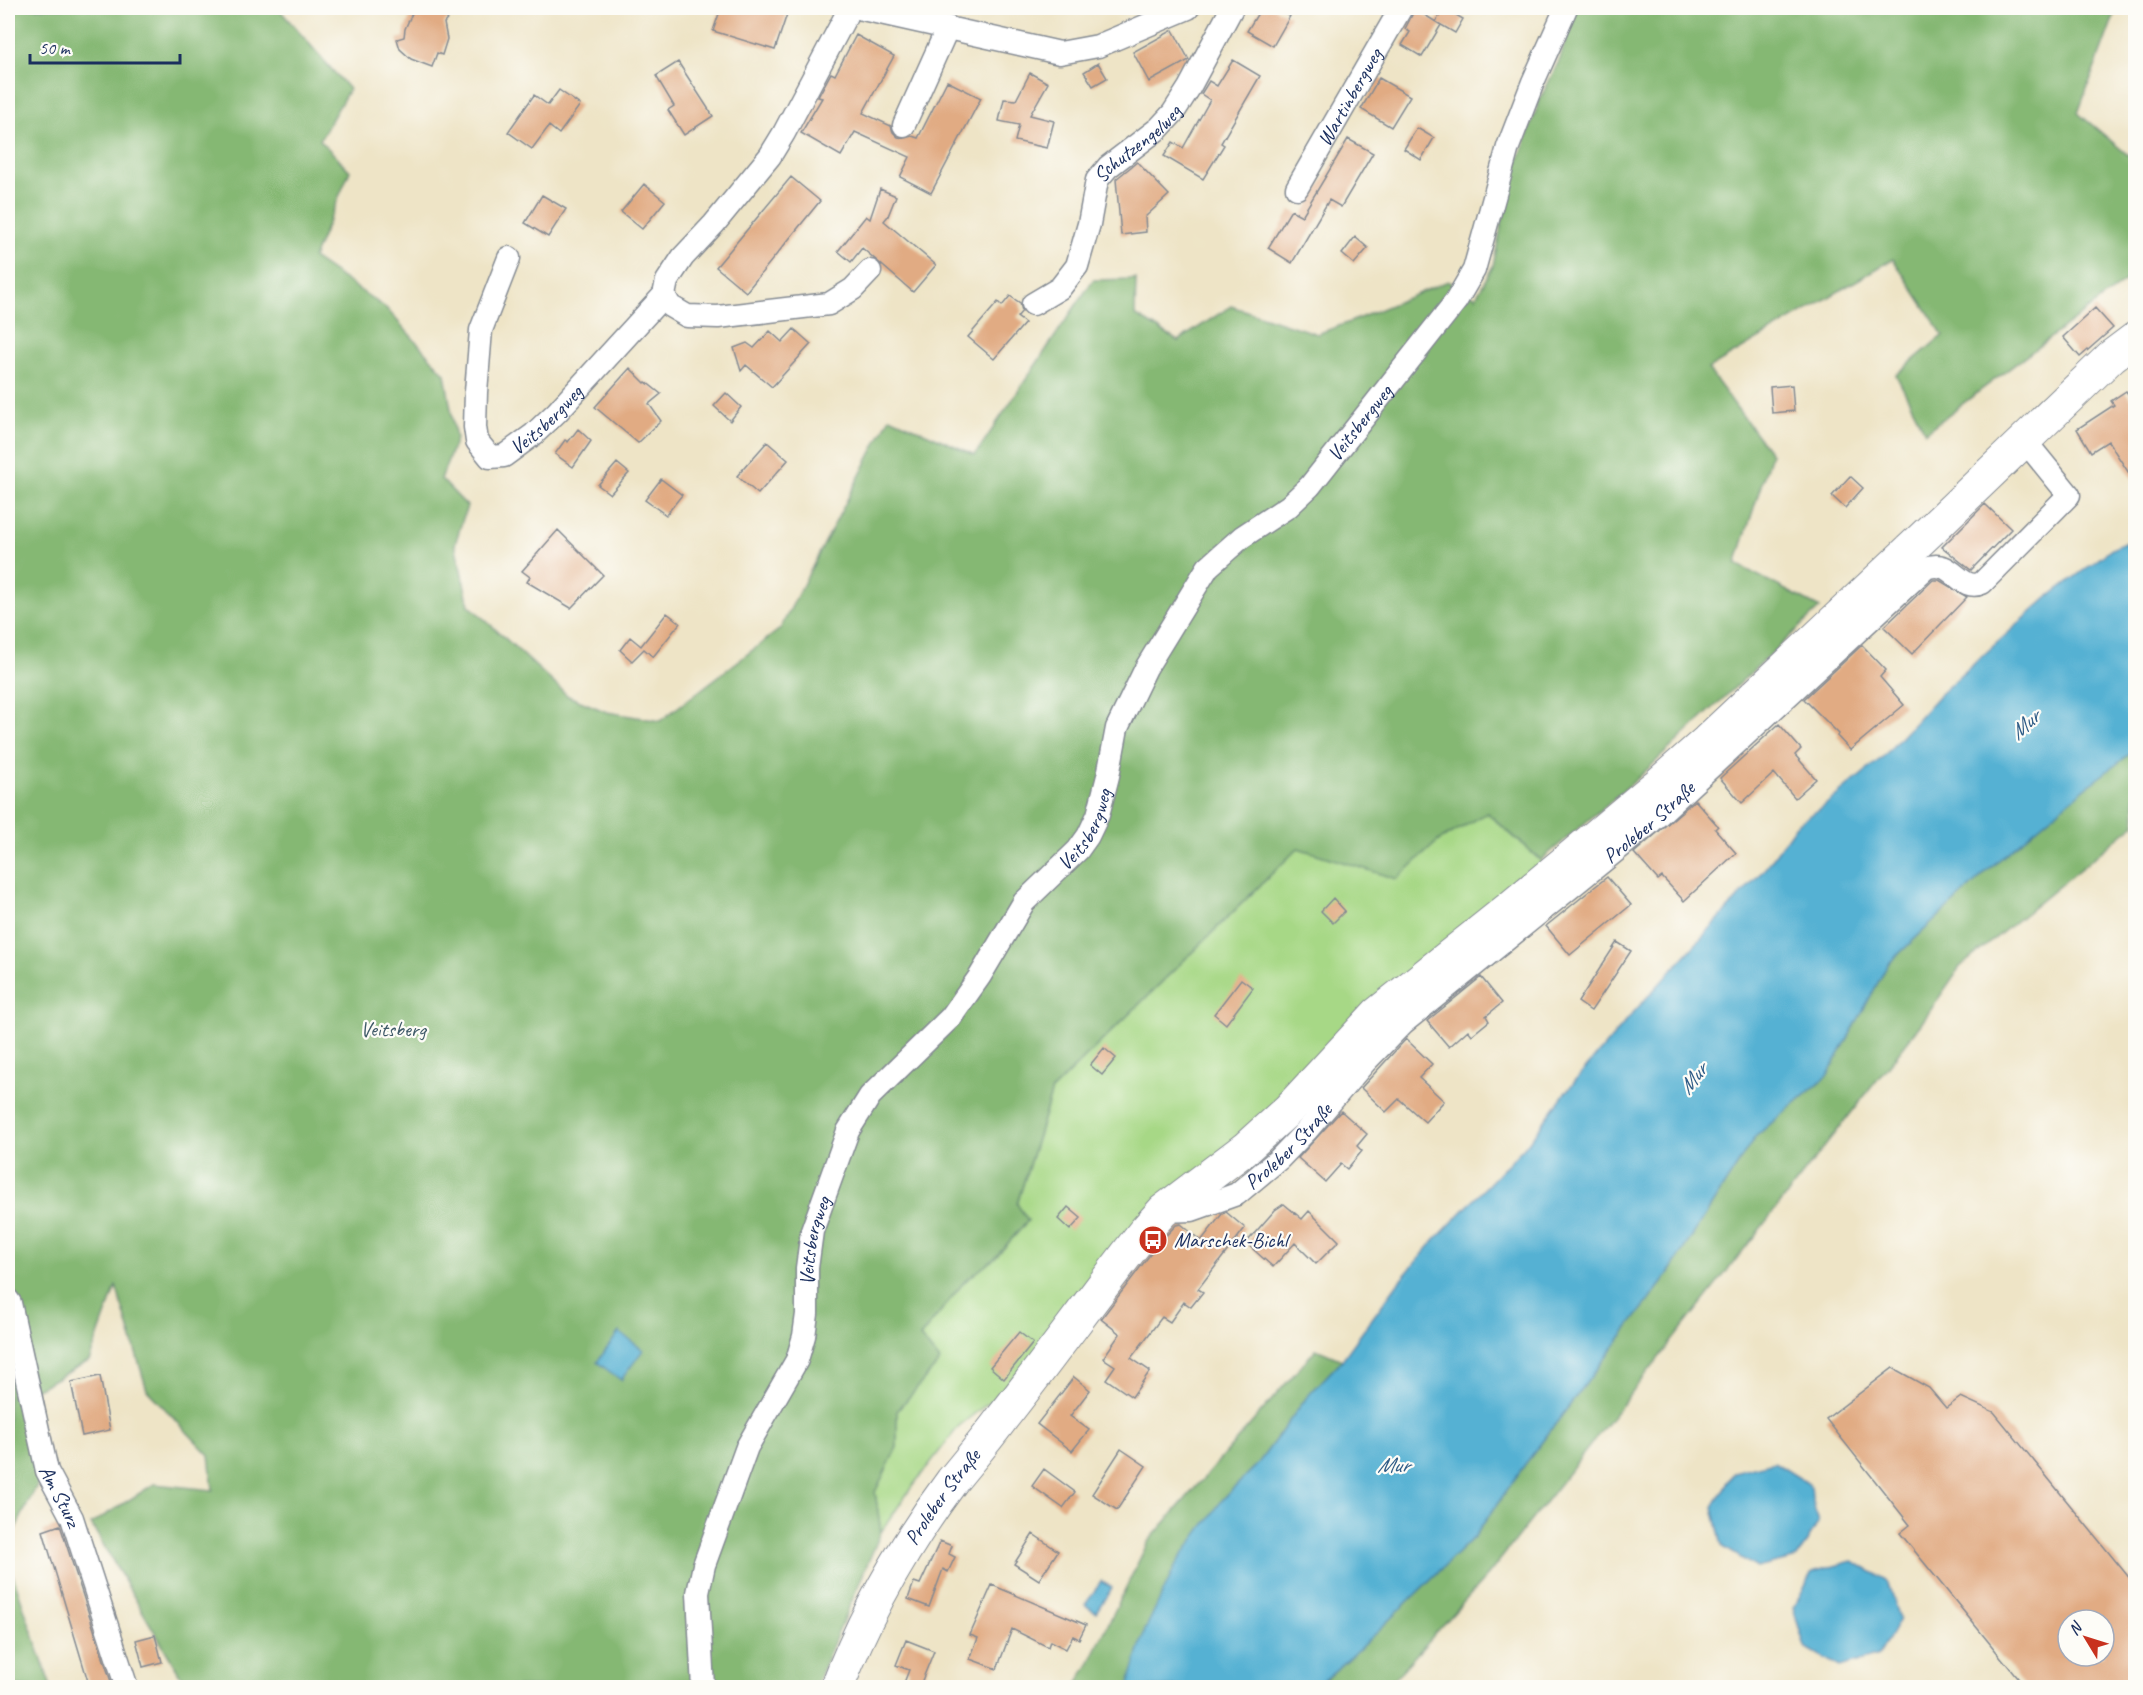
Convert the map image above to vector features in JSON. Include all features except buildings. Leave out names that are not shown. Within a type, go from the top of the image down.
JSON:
[{"type":"main road","name":"Proleber Straße","points":[[837,1688],[869,1614],[921,1526],[952,1482],[1163,1211],[1246,1148],[1289,1109],[1377,1014],[1511,907],[1699,748],[2112,356],[2136,338]]},
{"type":"street","name":"Veitsbergweg","points":[[509,258],[481,330],[476,392],[476,427],[477,441],[481,449],[490,457],[504,456],[534,434],[557,412],[663,295],[667,281],[683,258],[770,156],[784,134],[850,8]]},
{"type":"street","points":[[858,8],[1060,53],[1098,46],[1188,8]]},
{"type":"street","name":"Schutzengelweg","points":[[1033,304],[1060,288],[1077,266],[1089,224],[1097,180],[1108,166],[1159,128],[1173,113],[1232,8]]},
{"type":"street","name":"Wartinbergweg","points":[[1298,188],[1401,8]]},
{"type":"street","name":"Veitsbergweg","points":[[703,1688],[698,1593],[704,1565],[747,1447],[797,1360],[807,1314],[807,1268],[812,1231],[848,1131],[870,1096],[951,1017],[980,976],[1024,902],[1078,850],[1088,836],[1098,815],[1117,728],[1146,668],[1208,567],[1242,537],[1289,506],[1310,486],[1456,301],[1474,270],[1508,147],[1566,8]]},
{"type":"street","points":[[904,125],[948,27]]},
{"type":"street","points":[[663,295],[670,306],[687,316],[718,317],[829,304],[853,289],[870,271]]},
{"type":"street","name":"Proleber Straße","points":[[1163,1211],[1192,1210],[1237,1194],[1279,1159],[1365,1062],[1403,1023],[1649,824],[1926,568],[1939,565],[1969,585],[1976,586],[1982,583],[2069,495],[2025,441]]},
{"type":"street","name":"Am Sturz","points":[[8,1300],[47,1470],[72,1518],[127,1688]]},
{"type":"green space","name":"Veitsberg","points":[[8,8],[278,8],[349,89],[320,140],[350,171],[313,258],[386,308],[445,374],[456,439],[441,479],[467,506],[455,544],[469,605],[568,696],[607,712],[660,721],[780,629],[890,417],[975,455],[1093,280],[1136,279],[1135,315],[1178,341],[1231,306],[1317,334],[1448,281],[1476,297],[1493,266],[1509,188],[1540,99],[1560,59],[1575,8],[2117,8],[2078,113],[2128,155],[2135,158],[2135,274],[1925,432],[1896,375],[1943,335],[1893,259],[1708,369],[1771,454],[1736,564],[1820,608],[1637,779],[1541,860],[1487,813],[1438,841],[1397,879],[1298,848],[1052,1090],[1017,1204],[1028,1220],[995,1258],[964,1282],[920,1337],[940,1361],[897,1411],[897,1447],[875,1492],[881,1532],[815,1687],[187,1687],[91,1524],[154,1484],[213,1490],[209,1455],[147,1390],[116,1286],[89,1361],[16,1400],[39,1481],[8,1544],[8,222],[10,220],[8,202]]},
{"type":"green space","points":[[2135,750],[2135,824],[1960,967],[1921,1024],[1489,1574],[1387,1687],[1315,1688],[1352,1656],[1475,1536],[1523,1467],[1664,1280],[1755,1137],[1828,1075],[1888,964],[2001,858]]},
{"type":"green space","points":[[1487,813],[1543,863],[997,1396],[959,1426],[911,1488],[881,1532],[875,1492],[897,1447],[897,1411],[940,1361],[920,1337],[964,1282],[995,1258],[1028,1221],[1017,1205],[1052,1090],[1298,848],[1397,879],[1438,841]]},
{"type":"green space","points":[[1316,1349],[1342,1360],[1307,1397],[1257,1465],[1223,1499],[1128,1687],[1074,1688],[1087,1668],[1148,1542]]},
{"type":"green space","points":[[8,1561],[51,1687],[8,1687]]},
{"type":"water","name":"Mur","points":[[2135,538],[2135,750],[2001,858],[1888,964],[1828,1075],[1755,1137],[1664,1280],[1523,1467],[1475,1536],[1352,1656],[1315,1687],[1128,1687],[1145,1630],[1178,1561],[1223,1499],[1257,1465],[1307,1397],[1342,1360],[1398,1283],[1434,1241],[1529,1142],[1565,1093],[1632,1014],[1768,865],[1796,825],[1824,806],[1884,756],[1940,694],[2047,598],[2112,549]]},
{"type":"water","points":[[619,1332],[643,1350],[621,1380],[597,1362]]},
{"type":"water","points":[[1774,1462],[1809,1484],[1818,1523],[1797,1558],[1757,1568],[1722,1546],[1713,1507],[1734,1472]]},
{"type":"water","points":[[1852,1561],[1887,1580],[1899,1619],[1879,1655],[1840,1667],[1805,1647],[1793,1608],[1813,1572]]},
{"type":"water","points":[[1101,1581],[1112,1588],[1096,1612],[1085,1605]]},
{"type":"place","name":"Marschek-Bichl","points":[[1153,1240]]}]
